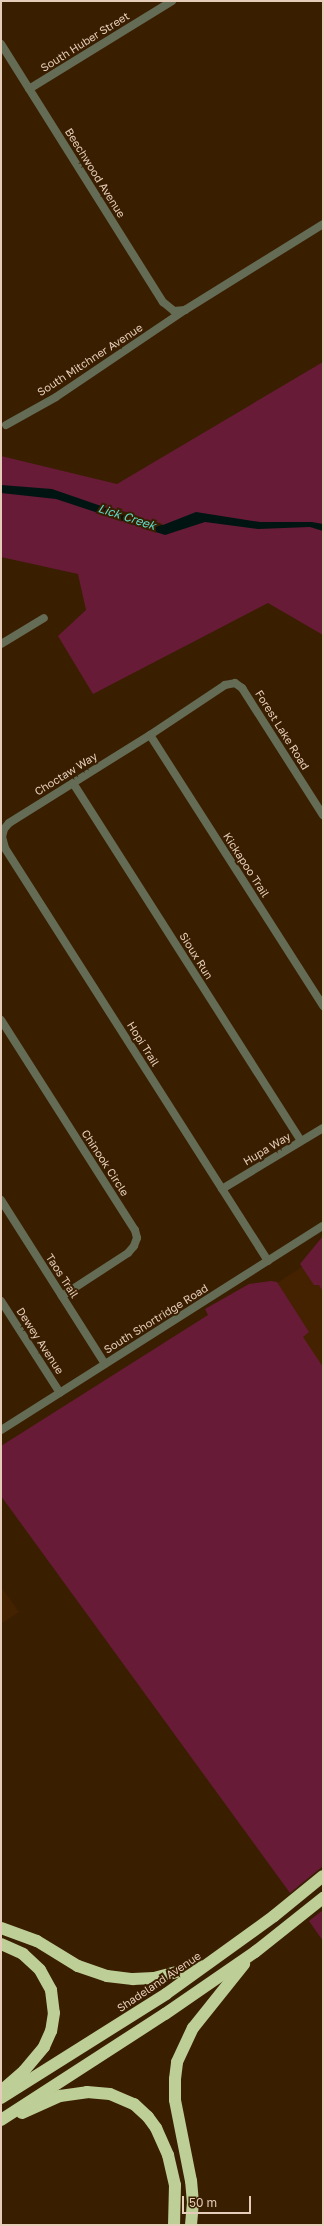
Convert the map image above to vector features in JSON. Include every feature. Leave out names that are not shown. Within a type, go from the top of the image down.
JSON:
[{"type":"highway","name":"Shadeland Avenue","points":[[1,2098],[129,2019],[220,1956],[274,1916],[323,1876]]},
{"type":"highway","points":[[1,2121],[165,2014],[255,1952],[323,1898]]},
{"type":"highway","points":[[1,1928],[37,1942],[78,1966],[107,1976],[146,1979],[170,1975],[188,1970],[220,1956]]},
{"type":"highway","points":[[1,1944],[23,1954],[40,1970],[51,1990],[54,2013],[51,2031],[44,2047],[24,2071],[1,2091]]},
{"type":"highway","points":[[191,2225],[193,2203],[191,2182],[175,2100],[174,2079],[177,2062],[193,2028],[255,1952]]},
{"type":"highway","points":[[1,2121],[52,2099],[74,2093],[93,2092],[110,2094],[134,2104],[156,2128],[168,2155],[175,2185],[174,2225]]},
{"type":"street","name":"South Huber Street","points":[[29,89],[172,1]]},
{"type":"street","name":"Beechwood Avenue","points":[[1,44],[163,302],[174,311]]},
{"type":"street","name":"South Mitchner Avenue","points":[[6,425],[56,397],[185,310],[323,224]]},
{"type":"street","name":"South Mitchner Avenue","points":[[174,311],[185,310]]},
{"type":"street","points":[[1,644],[44,618]]},
{"type":"street","name":"Forest Lake Road","points":[[150,735],[225,685],[235,683],[242,688],[323,815]]},
{"type":"street","name":"Choctaw Way","points":[[2,838],[4,829],[9,823],[150,735]]},
{"type":"street","name":"Kickapoo Trail","points":[[150,735],[323,1006]]},
{"type":"street","name":"Sioux Run","points":[[73,783],[301,1141]]},
{"type":"street","name":"Hopi Trail","points":[[2,838],[5,848],[268,1261]]},
{"type":"street","name":"Chinook Circle","points":[[1,1020],[135,1230],[137,1238],[134,1246],[128,1252],[62,1296]]},
{"type":"street","name":"Hupa Way","points":[[222,1189],[323,1128]]},
{"type":"street","name":"Taos Trail","points":[[1,1200],[105,1364]]},
{"type":"street","name":"South Shortridge Road","points":[[1,1430],[323,1226]]},
{"type":"street","name":"Dewey Avenue","points":[[1,1301],[60,1393]]},
{"type":"shaded area","points":[[323,362],[323,635],[268,603],[93,694],[58,636],[86,610],[78,574],[1,557],[1,456],[117,484]]},
{"type":"shaded area","points":[[323,1236],[323,1292],[319,1285],[314,1285],[300,1264]]},
{"type":"shaded area","points":[[323,1253],[323,1375],[268,1289]]},
{"type":"shaded area","points":[[271,1281],[277,1282],[309,1332],[303,1337],[323,1367],[323,1866],[290,1893],[1,1496],[1,1446],[208,1315],[205,1309],[249,1284]]},
{"type":"shaded area","points":[[1,1587],[19,1612],[1,1624]]},
{"type":"shaded area","points":[[323,1910],[323,1941],[309,1921]]},
{"type":"water","name":"Lick Creek","points":[[1,485],[52,489],[156,525],[163,525],[196,512],[260,522],[312,522],[323,524],[323,531],[310,527],[258,529],[205,522],[165,535],[56,499],[1,493]]}]
